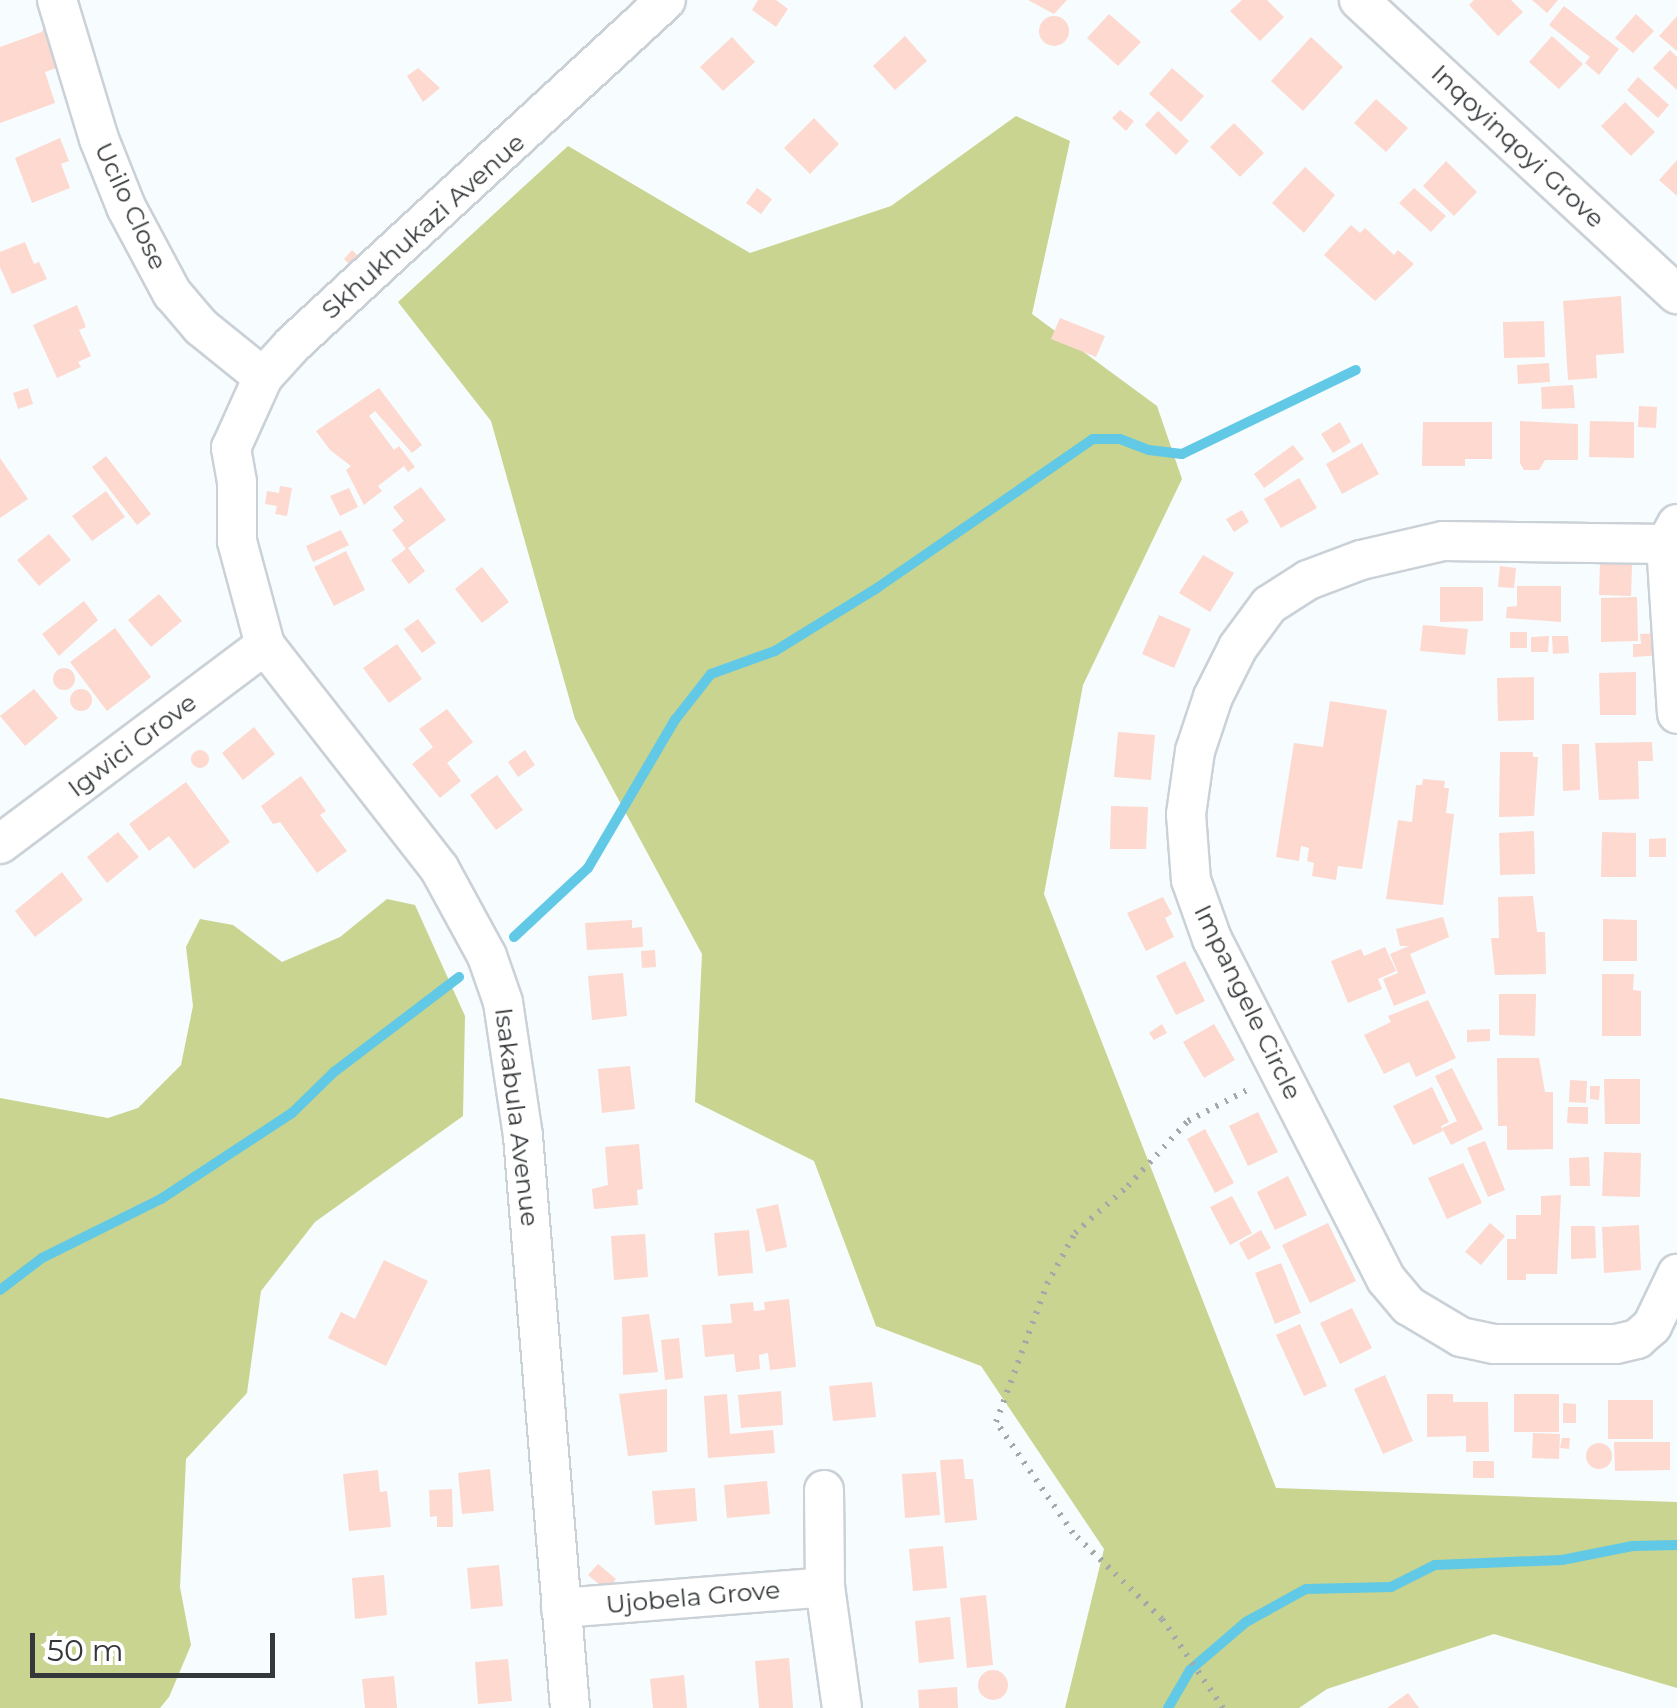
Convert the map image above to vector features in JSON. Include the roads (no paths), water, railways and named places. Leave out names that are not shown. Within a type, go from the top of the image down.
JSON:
[{"type":"street","name":"Ucilo Close","points":[[58,0],[99,140],[126,207],[163,276],[200,327],[263,377]]},
{"type":"street","name":"Skhukhukazi Avenue","points":[[237,482],[231,448],[263,377],[666,0]]},
{"type":"street","name":"Inqoyinqoyi Grove","points":[[1359,0],[1677,294]]},
{"type":"street","name":"Isakabula Avenue","points":[[237,482],[237,541],[265,645],[439,868],[486,956],[503,1002],[524,1136],[570,1708]]},
{"type":"street","points":[[1671,534],[1677,714]]},
{"type":"street","name":"Impangele Circle","points":[[1671,534],[1443,541],[1360,560],[1308,580],[1269,605],[1238,647],[1213,697],[1195,751],[1186,814],[1191,880],[1212,939],[1386,1278],[1410,1306],[1433,1324],[1461,1337],[1494,1344],[1629,1342],[1652,1326],[1677,1275]]},
{"type":"street","name":"Igwici Grove","points":[[0,844],[265,645]]},
{"type":"street","points":[[824,1490],[825,1587],[842,1708]]},
{"type":"street","name":"Ujobela Grove","points":[[561,1608],[825,1587]]},
{"type":"waterway","points":[[514,937],[588,868],[675,720],[711,674],[775,651],[877,588],[1093,439],[1120,439],[1149,450],[1182,454],[1356,370]]},
{"type":"waterway","points":[[0,1290],[42,1258],[161,1199],[292,1113],[334,1072],[459,977]]},
{"type":"waterway","points":[[1168,1708],[1190,1670],[1246,1622],[1306,1589],[1391,1587],[1435,1565],[1562,1560],[1633,1546],[1677,1545]]}]
